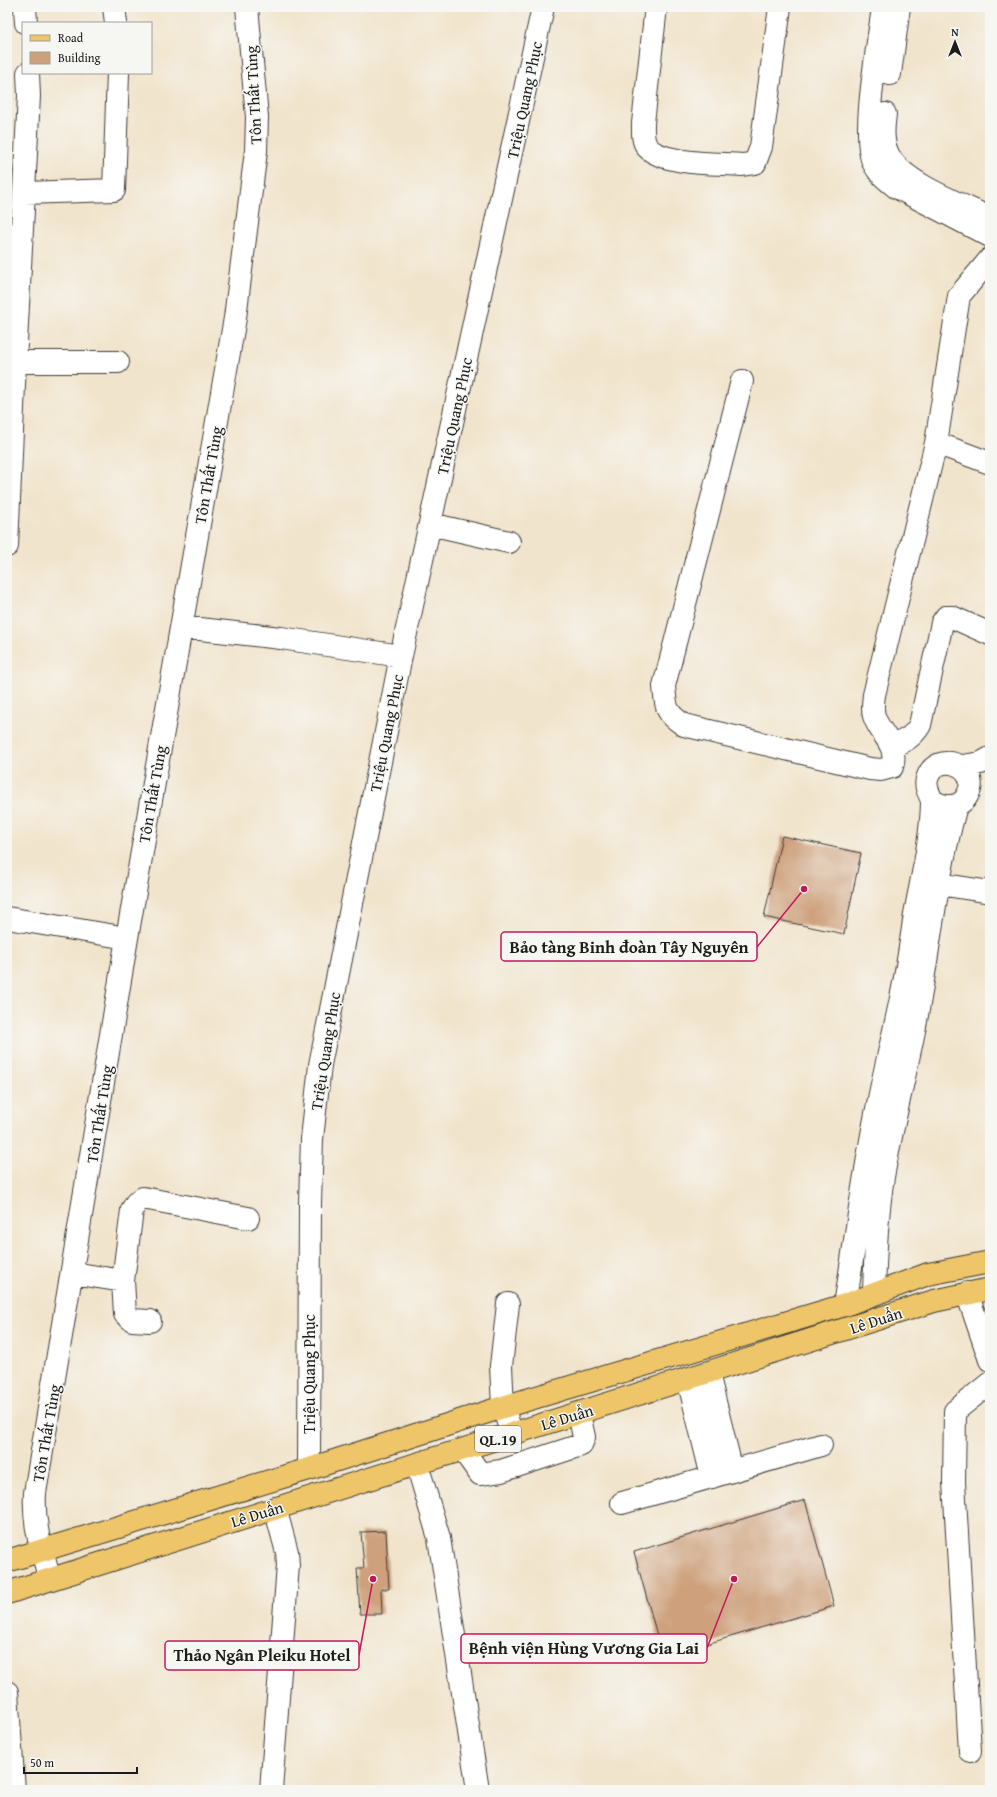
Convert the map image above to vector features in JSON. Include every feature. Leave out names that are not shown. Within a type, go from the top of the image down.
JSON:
[{"type":"main road","name":"Lê Duẩn","points":[[7,1561],[41,1549],[308,1470],[503,1407],[845,1305],[928,1274],[990,1262]]},
{"type":"main road","name":"Lê Duẩn","points":[[7,1593],[50,1578],[579,1414],[934,1301],[990,1289]]},
{"type":"street","points":[[25,7],[26,22]]},
{"type":"street","points":[[114,7],[116,22]]},
{"type":"street","name":"Tôn Thất Tùng","points":[[50,1578],[41,1549],[34,1508],[36,1493],[127,938],[235,318],[256,151],[257,117],[247,7]]},
{"type":"street","name":"Triệu Quang Phục","points":[[308,1470],[310,1203],[312,1139],[320,1065],[401,656],[543,7]]},
{"type":"street","points":[[656,7],[642,123],[642,138],[647,146],[655,153],[667,159],[742,165],[755,163],[761,147],[780,7]]},
{"type":"street","points":[[893,7],[879,102],[883,138],[889,156],[903,173],[935,200],[990,236]]},
{"type":"street","points":[[7,533],[11,362],[18,198],[29,96],[28,74]]},
{"type":"street","points":[[18,198],[114,190],[118,74]]},
{"type":"street","points":[[935,200],[990,218]]},
{"type":"street","points":[[742,381],[664,686],[666,701],[671,716],[684,725],[870,769],[881,770],[892,767],[895,758],[891,746],[874,716],[874,695],[936,443],[959,296],[990,259]]},
{"type":"street","points":[[11,362],[118,362]]},
{"type":"street","points":[[936,443],[990,463]]},
{"type":"street","points":[[430,524],[509,542]]},
{"type":"street","points":[[891,746],[908,740],[915,734],[920,724],[942,623],[946,617],[952,617],[990,634]]},
{"type":"street","points":[[182,627],[281,638],[401,656]]},
{"type":"street","points":[[962,766],[981,764],[990,758]]},
{"type":"street","points":[[944,762],[953,762],[962,766],[970,776],[971,788],[966,799],[956,806],[943,807],[932,801],[927,792],[926,783],[928,774],[935,766],[944,762]]},
{"type":"street","points":[[845,1305],[911,999],[930,883],[930,829],[932,801]]},
{"type":"street","points":[[930,883],[956,806]]},
{"type":"street","points":[[930,883],[984,891]]},
{"type":"street","points":[[7,918],[127,938]]},
{"type":"street","points":[[874,1175],[878,1217],[874,1294]]},
{"type":"street","points":[[150,1321],[132,1320],[125,1314],[123,1282],[132,1210],[136,1203],[143,1198],[248,1218]]},
{"type":"street","points":[[73,1274],[123,1282]]},
{"type":"street","points":[[967,1293],[990,1360]]},
{"type":"street","points":[[508,1304],[501,1366],[503,1407],[512,1434]]},
{"type":"street","points":[[698,1376],[722,1474]]},
{"type":"street","points":[[970,1751],[954,1482],[953,1432],[955,1411],[990,1383]]},
{"type":"street","points":[[463,1450],[480,1474],[501,1471],[581,1445],[584,1437],[579,1414]]},
{"type":"street","points":[[622,1503],[821,1445]]},
{"type":"street","points":[[417,1464],[439,1538],[478,1790]]},
{"type":"street","points":[[271,1790],[288,1565],[287,1552],[275,1508]]},
{"type":"street","points":[[7,1692],[14,1790]]},
{"type":"building","points":[[782,836],[861,853],[844,934],[764,917]]},
{"type":"building","points":[[805,1500],[834,1606],[663,1657],[634,1552]]},
{"type":"building","points":[[386,1531],[389,1589],[381,1589],[382,1614],[360,1614],[357,1568],[364,1568],[361,1532]]},
{"type":"place","name":"Bảo tàng Binh đoàn Tây Nguyên","points":[[804,889]]},
{"type":"place","name":"Thảo Ngân Pleiku Hotel","points":[[373,1579]]},
{"type":"place","name":"Bệnh viện Hùng Vương Gia Lai","points":[[734,1579]]}]
